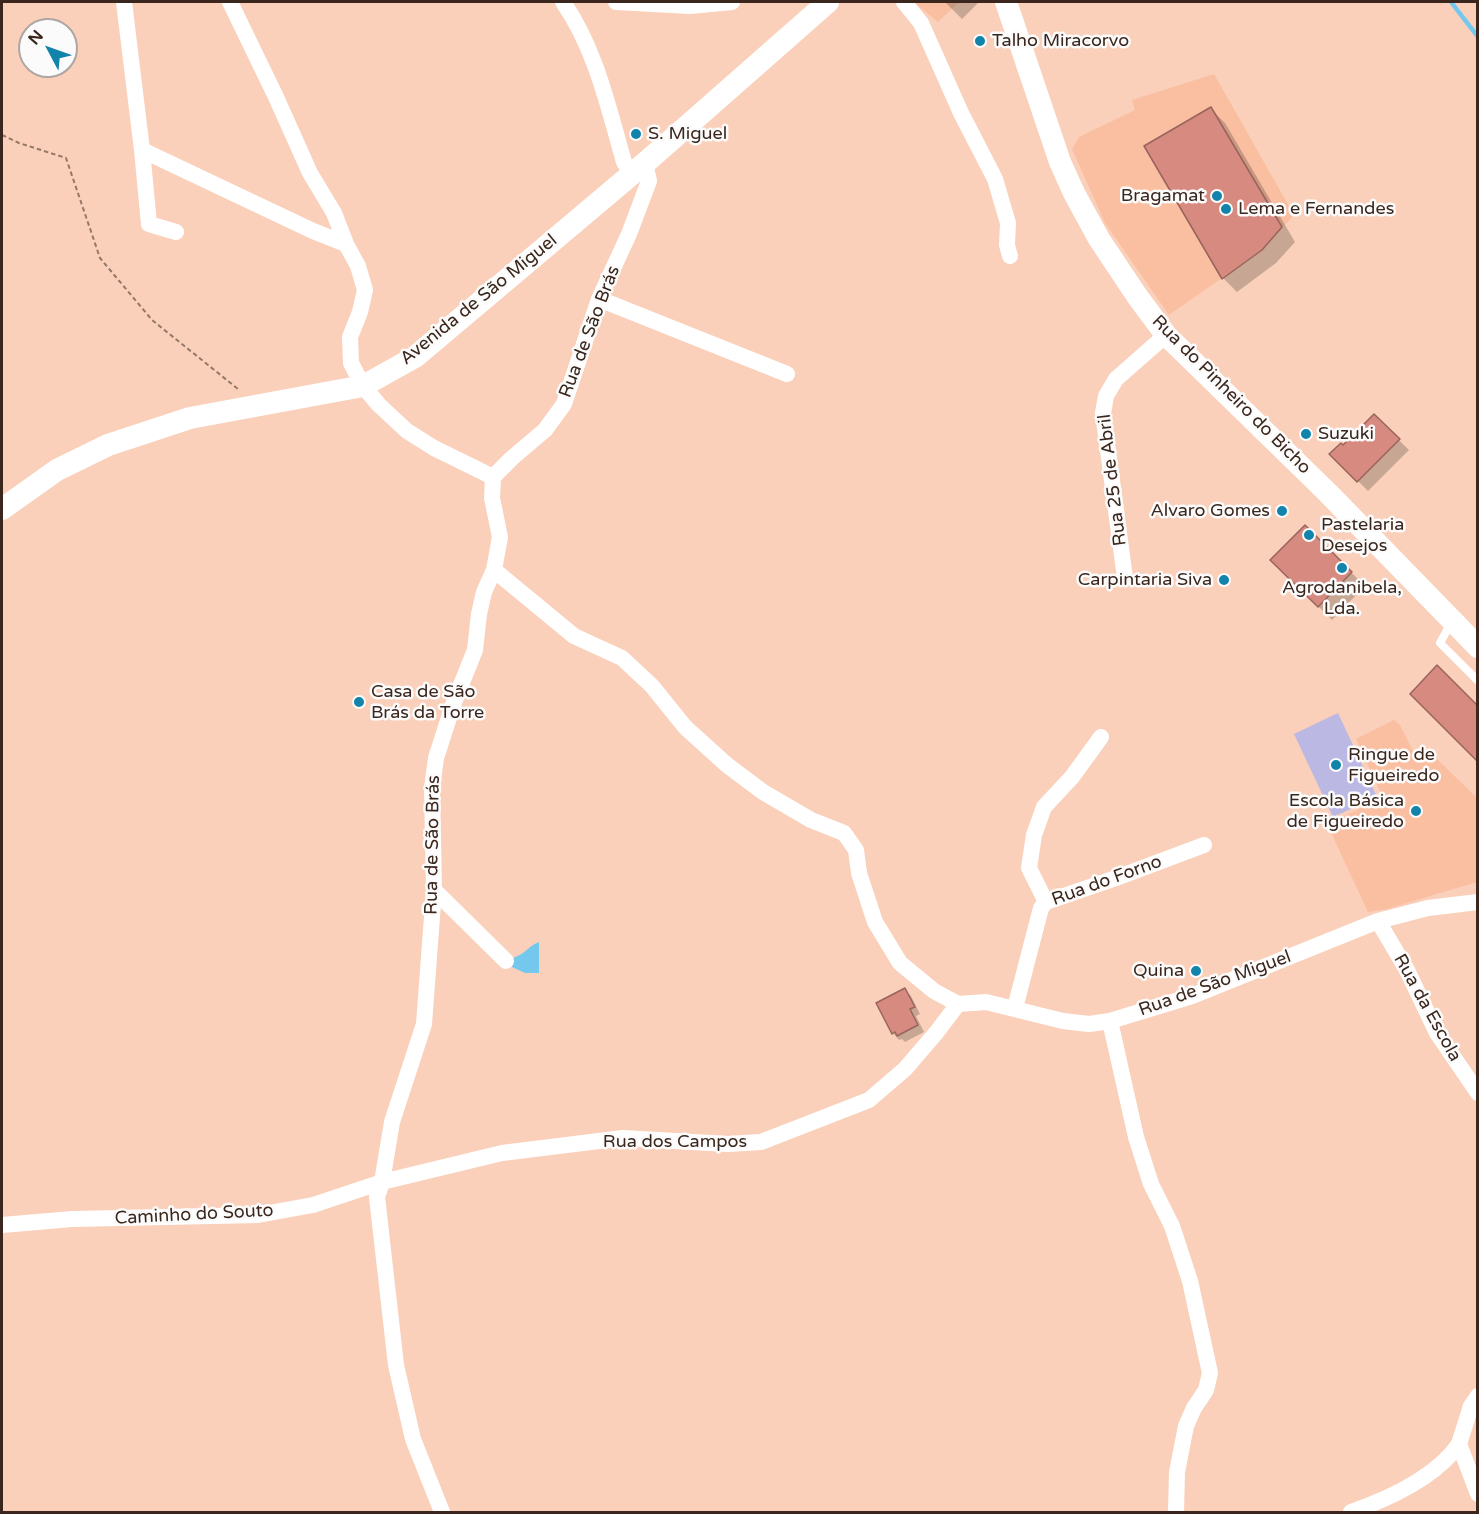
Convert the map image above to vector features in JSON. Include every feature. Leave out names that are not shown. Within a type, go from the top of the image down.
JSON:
[{"type":"street","points":[[123,2],[149,224],[176,232]]},
{"type":"street","points":[[230,2],[310,173],[334,213],[358,266],[365,290],[360,312],[350,337],[351,363],[363,386],[379,405],[407,431],[465,465],[493,477]]},
{"type":"street","points":[[563,2],[576,20],[593,58],[624,162],[638,168]]},
{"type":"street","points":[[616,2],[690,6],[732,2]]},
{"type":"street","name":"Avenida de São Miguel","points":[[2,509],[57,470],[108,445],[190,418],[363,386],[415,357],[638,168],[828,2]]},
{"type":"street","points":[[904,2],[921,23],[961,113],[995,178],[1008,223],[1007,244],[1010,256]]},
{"type":"street","name":"Rua do Pinheiro do Bicho","points":[[1006,2],[1060,162],[1099,239],[1137,296],[1166,335],[1303,468],[1478,647]]},
{"type":"street","points":[[142,150],[313,231],[346,243]]},
{"type":"street","name":"Rua de São Brás","points":[[442,1512],[413,1439],[396,1365],[377,1197],[382,1182],[392,1122],[424,1024],[434,890],[432,788],[436,758],[453,705],[475,650],[484,592],[494,570],[500,537],[492,498],[493,477],[544,430],[564,404],[599,299],[629,234],[649,181],[638,168]]},
{"type":"street","points":[[599,299],[787,374]]},
{"type":"street","name":"Rua 25 de Abril","points":[[1125,578],[1103,413],[1106,396],[1116,379],[1166,335]]},
{"type":"street","points":[[494,570],[574,636],[622,658],[652,686],[685,727],[727,765],[763,792],[811,820],[844,833],[856,850],[859,873],[875,922],[900,963],[934,991],[958,1004]]},
{"type":"street","points":[[1046,902],[1029,868],[1034,835],[1044,807],[1072,777],[1101,737]]},
{"type":"street","name":"Rua do Forno","points":[[1015,1008],[1041,908],[1046,902],[1204,845]]},
{"type":"street","points":[[434,890],[506,961]]},
{"type":"street","name":"Rua de São Miguel","points":[[958,1004],[986,1002],[1063,1021],[1089,1024],[1110,1021],[1192,996],[1378,921],[1428,908],[1478,902]]},
{"type":"street","name":"Rua da Escola","points":[[1378,921],[1407,970],[1437,1033],[1478,1093]]},
{"type":"street","name":"Rua dos Campos","points":[[382,1182],[502,1153],[623,1138],[728,1144],[761,1142],[869,1100],[905,1070],[958,1004]]},
{"type":"street","points":[[1110,1021],[1136,1137],[1150,1184],[1172,1226],[1190,1281],[1210,1373],[1206,1390],[1186,1426],[1177,1472],[1176,1512]]},
{"type":"street","name":"Caminho do Souto","points":[[2,1225],[72,1219],[258,1215],[313,1205],[382,1182]]},
{"type":"street","points":[[1351,1512],[1402,1490],[1433,1469],[1459,1444],[1471,1407],[1478,1396]]},
{"type":"street","points":[[1459,1444],[1478,1494]]},
{"type":"lane","points":[[1452,621],[1440,643],[1478,681]]},
{"type":"path","points":[[2,135],[66,158],[100,258],[152,320],[258,405]]},
{"type":"shaded area","points":[[914,2],[959,2],[938,22]]},
{"type":"shaded area","name":"Lema e Fernandes","points":[[1214,74],[1294,215],[1262,250],[1169,315],[1105,223],[1072,149],[1079,137],[1135,110],[1132,100]]},
{"type":"shaded area","name":"Ringue de Figueiredo","points":[[1338,713],[1377,797],[1333,817],[1294,734]]},
{"type":"shaded area","name":"Escola Básica de Figueiredo","points":[[1394,720],[1400,725],[1419,763],[1436,758],[1477,798],[1477,882],[1387,909],[1368,912],[1327,824],[1383,798],[1356,739]]},
{"type":"shaded area","points":[[539,942],[539,973],[525,973],[512,967],[513,958]]},
{"type":"building","name":"Lema e Fernandes","points":[[1211,107],[1282,227],[1262,250],[1222,279],[1144,146]]},
{"type":"building","points":[[1374,414],[1400,439],[1357,482],[1329,454],[1341,443],[1343,445]]},
{"type":"building","points":[[1305,525],[1352,572],[1318,607],[1270,560]]},
{"type":"building","points":[[1437,665],[1478,706],[1478,762],[1410,694]]},
{"type":"building","points":[[905,988],[915,1007],[910,1009],[918,1025],[897,1036],[895,1032],[892,1034],[876,1003]]},
{"type":"waterway","points":[[1451,2],[1478,37]]},
{"type":"place","name":"Talho Miracorvo","points":[[980,41]]},
{"type":"place","name":"S. Miguel","points":[[636,134]]},
{"type":"place","name":"Bragamat","points":[[1217,196]]},
{"type":"place","name":"Lema e Fernandes","points":[[1226,209]]},
{"type":"place","name":"Suzuki","points":[[1306,434]]},
{"type":"place","name":"Alvaro Gomes","points":[[1282,511]]},
{"type":"place","name":"Pastelaria Desejos","points":[[1309,535]]},
{"type":"place","name":"Agrodanibela, Lda.","points":[[1342,568]]},
{"type":"place","name":"Carpintaria Siva","points":[[1224,580]]},
{"type":"place","name":"Casa de São Brás da Torre","points":[[359,702]]},
{"type":"place","name":"Ringue de Figueiredo","points":[[1336,765]]},
{"type":"place","name":"Escola Básica de Figueiredo","points":[[1416,811]]},
{"type":"place","name":"Quina","points":[[1196,971]]}]
